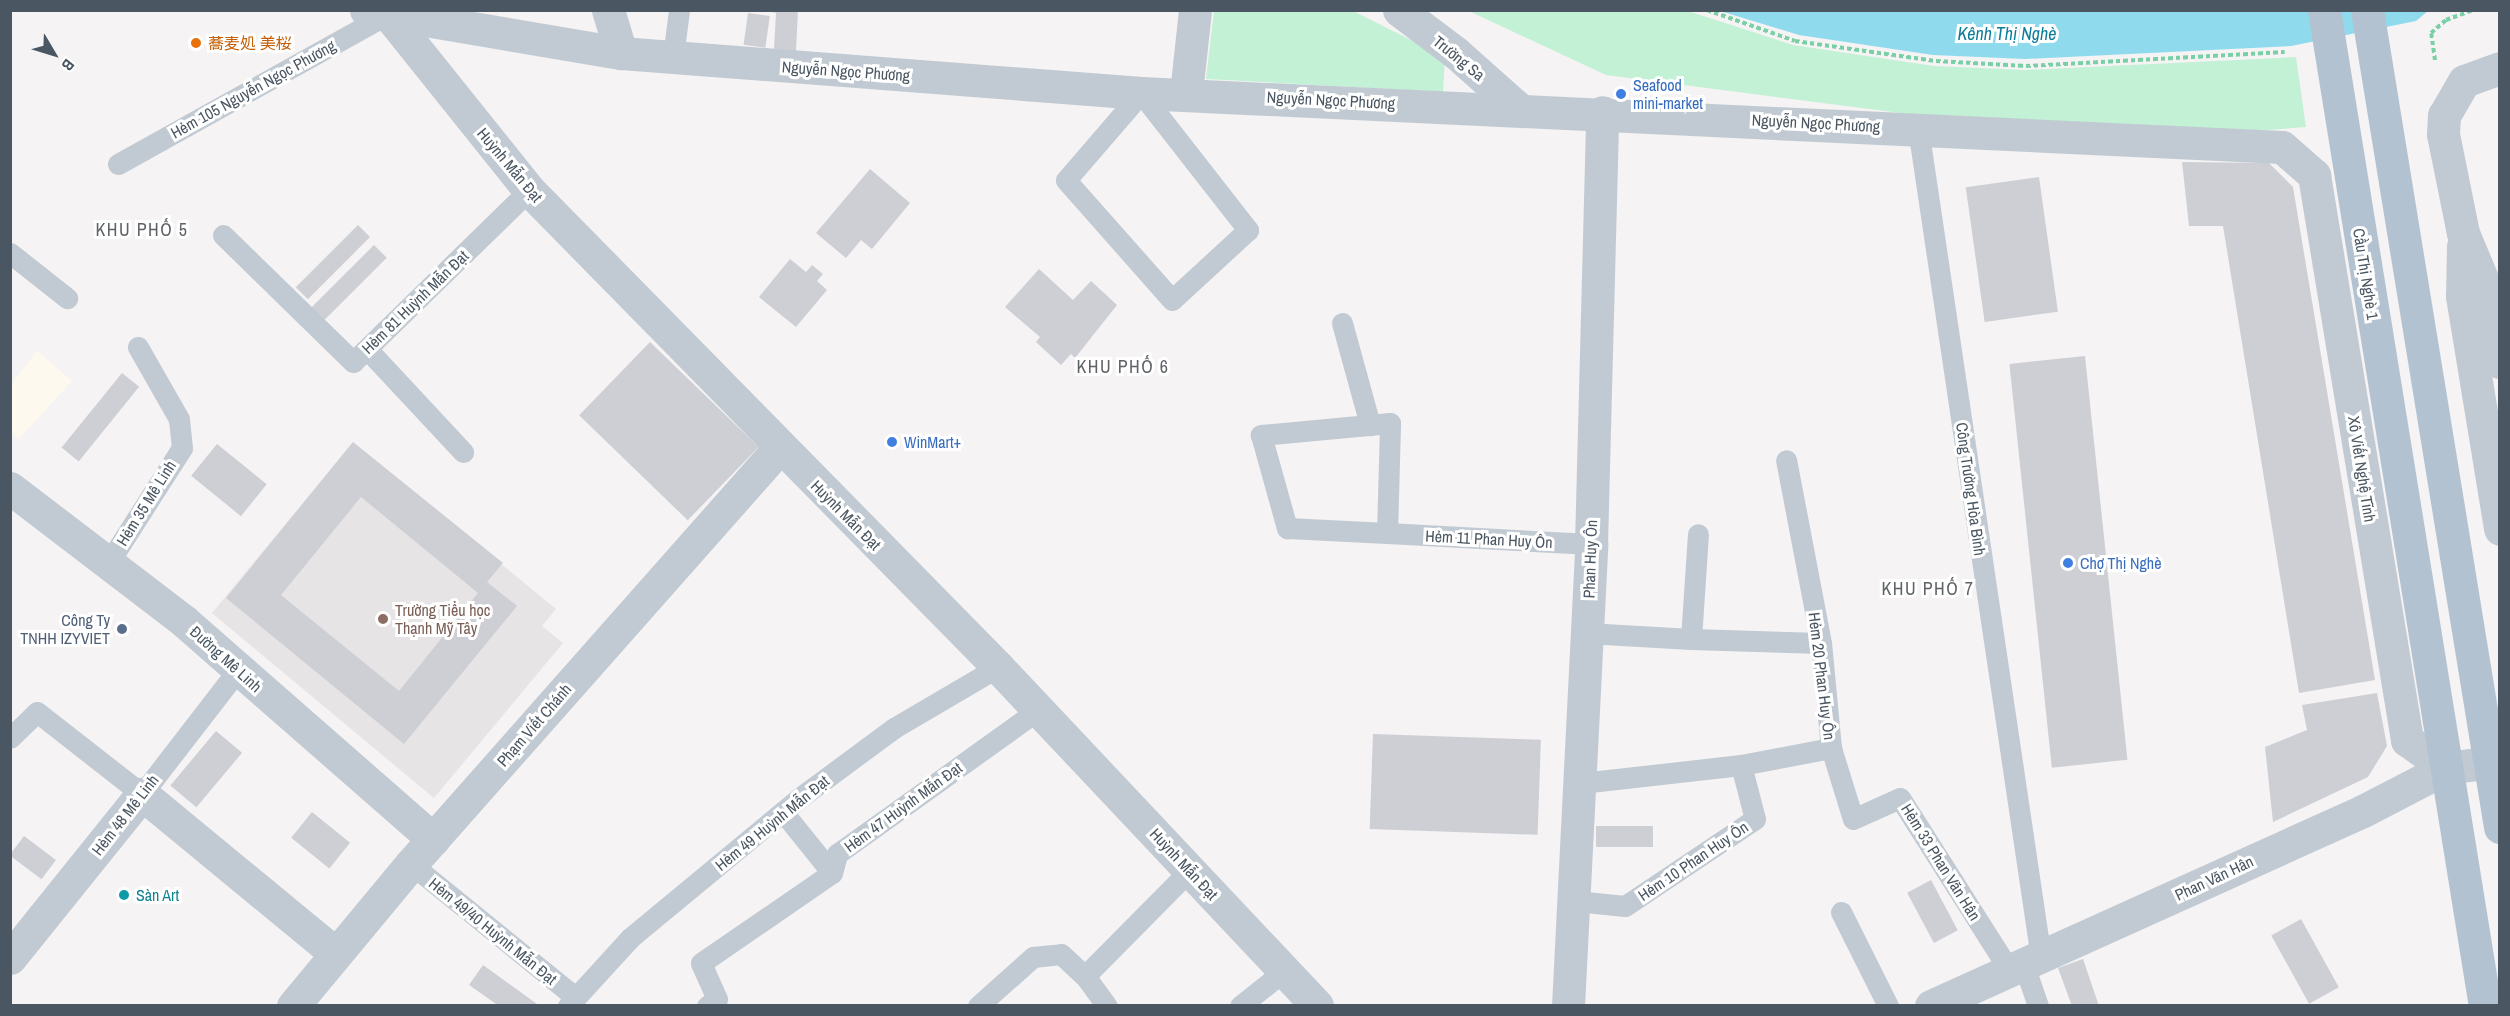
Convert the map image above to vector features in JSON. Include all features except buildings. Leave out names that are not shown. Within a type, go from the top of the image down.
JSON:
[{"type":"main road","name":"Cầu Thị Nghè 1","points":[[2324,10],[2446,768]]},
{"type":"main road","points":[[2367,10],[2449,531],[2494,762],[2499,827]]},
{"type":"main road","points":[[2446,768],[2485,1005]]},
{"type":"street","points":[[608,10],[621,53]]},
{"type":"street","points":[[1186,93],[1195,10]]},
{"type":"street","name":"Trường Sa","points":[[1399,10],[1456,53],[1518,108]]},
{"type":"street","name":"Nguyễn Ngọc Phương","points":[[377,12],[621,53],[1141,93],[1518,108],[2282,147],[2295,158]]},
{"type":"street","name":"Huỳnh Mẫn Đạt","points":[[377,12],[529,190],[779,448],[998,667],[1317,1005]]},
{"type":"street","points":[[2499,68],[2464,81],[2444,115],[2443,134],[2463,233],[2490,298],[2499,362]]},
{"type":"street","name":"Phan Huy Ôn","points":[[1568,1005],[1581,783],[1591,544],[1602,112]]},
{"type":"street","name":"Xô Viết Nghệ Tĩnh","points":[[2295,158],[2314,175],[2407,740],[2446,768]]},
{"type":"street","points":[[2463,233],[2462,296],[2499,530]]},
{"type":"street","name":"Phạm Viết Chánh","points":[[293,1005],[334,953],[411,864],[779,448]]},
{"type":"street","name":"Đường Mê Linh","points":[[10,488],[109,562],[434,839]]},
{"type":"street","name":"Phan Văn Hân","points":[[1931,1005],[2025,965],[2363,810],[2446,768],[2494,762]]},
{"type":"street","points":[[142,794],[334,953]]},
{"type":"street","name":"Hẻm 48 Mê Linh","points":[[10,958],[142,794]]},
{"type":"lane","points":[[673,57],[679,10]]},
{"type":"lane","name":"Hẻm 105 Nguyễn Ngọc Phương","points":[[118,164],[377,12]]},
{"type":"lane","points":[[1141,93],[1248,230],[1172,300],[1066,180],[1141,93]]},
{"type":"lane","name":"Công Trường Hòa Bình","points":[[1918,128],[2025,965]]},
{"type":"lane","name":"Hẻm 81 Huỳnh Mẫn Đạt","points":[[223,235],[353,362],[529,190]]},
{"type":"lane","points":[[10,253],[67,298]]},
{"type":"lane","points":[[1342,323],[1370,425]]},
{"type":"lane","name":"Hẻm 35 Mê Linh","points":[[109,562],[182,448],[179,419],[138,347]]},
{"type":"lane","points":[[367,349],[463,452]]},
{"type":"lane","name":"Hẻm 11 Phan Huy Ôn","points":[[1388,533],[1390,423],[1261,435],[1287,528],[1591,544]]},
{"type":"lane","name":"Hẻm 20 Phan Huy Ôn","points":[[1581,783],[1741,765],[1831,748],[1821,643],[1786,460]]},
{"type":"lane","points":[[1691,639],[1698,534]]},
{"type":"lane","points":[[1587,633],[1821,643]]},
{"type":"lane","name":"Hẻm 49 Huỳnh Mẫn Đạt","points":[[571,1001],[630,938],[783,812],[894,728],[998,667]]},
{"type":"lane","name":"Hẻm 48 Mê Linh","points":[[142,794],[238,670]]},
{"type":"lane","name":"Hẻm 47 Huỳnh Mẫn Đạt","points":[[707,1005],[717,999],[701,963],[832,873],[837,854],[1038,710]]},
{"type":"lane","points":[[10,738],[37,712],[142,794]]},
{"type":"lane","name":"Hẻm 33 Phan Văn Hân","points":[[1831,748],[1853,819],[1900,798],[2025,965]]},
{"type":"lane","name":"Hẻm 10 Phan Huy Ôn","points":[[1575,901],[1625,906],[1755,819],[1741,765]]},
{"type":"lane","points":[[783,812],[832,873]]},
{"type":"lane","name":"Hẻm 49/40 Huỳnh Mẫn Đạt","points":[[411,864],[571,1001]]},
{"type":"lane","points":[[1085,976],[1190,870]]},
{"type":"lane","points":[[1841,912],[1888,1005]]},
{"type":"lane","points":[[978,1005],[1033,957],[1061,954],[1085,976],[1107,1005]]},
{"type":"lane","points":[[2025,965],[2038,1005]]},
{"type":"lane","points":[[1240,1005],[1284,971]]},
{"type":"path","points":[[1707,10],[1795,40],[1935,61],[2026,66],[2285,52]]},
{"type":"shaded area","points":[[37,351],[72,381],[19,439],[11,432],[11,385]]},
{"type":"shaded area","name":"Trường Tiểu học Thạnh Mỹ Tây","points":[[353,442],[556,609],[542,626],[563,643],[434,798],[212,613]]},
{"type":"green space","points":[[1214,11],[1353,11],[1445,57],[1443,92],[1206,79]]},
{"type":"green space","points":[[1469,11],[1688,11],[1793,45],[1934,66],[2025,70],[2296,57],[2306,127],[2231,133],[1916,115],[1606,75]]},
{"type":"water","name":"Kênh Thị Nghè","points":[[1720,11],[2428,11],[2416,21],[2291,46],[2025,59],[1933,55],[1799,35]]},
{"type":"place","name":"蕎麦処 美桜","points":[[196,43]]},
{"type":"place","name":"Seafood mini-market","points":[[1621,94]]},
{"type":"place","name":"WinMart+","points":[[892,442]]},
{"type":"place","name":"Chợ Thị Nghè","points":[[2068,563]]},
{"type":"place","name":"Trường Tiểu học Thạnh Mỹ Tây","points":[[383,619]]},
{"type":"place","name":"Công Ty TNHH IZYVIET","points":[[122,629]]},
{"type":"place","name":"Sàn Art","points":[[124,895]]},
{"type":"district","name":"KHU PHỐ 5","points":[[142,230]]},
{"type":"district","name":"KHU PHỐ 6","points":[[1123,367]]},
{"type":"district","name":"KHU PHỐ 7","points":[[1928,589]]}]
